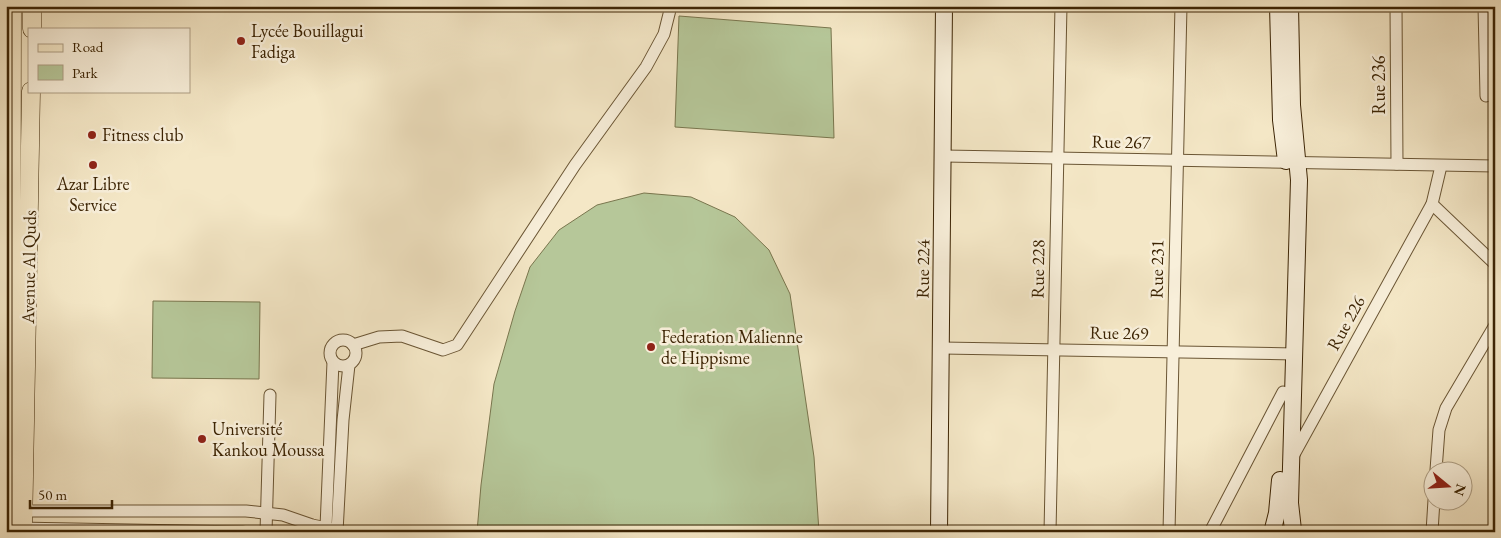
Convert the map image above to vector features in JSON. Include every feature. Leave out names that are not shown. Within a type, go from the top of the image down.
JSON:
[{"type":"main road","name":"Avenue Al Quds","points":[[12,6],[12,492],[17,524]]},
{"type":"main road","points":[[32,6],[32,28]]},
{"type":"main road","name":"Rue 224","points":[[939,532],[944,6]]},
{"type":"main road","points":[[1278,6],[1281,120],[1292,162]]},
{"type":"main road","points":[[1290,6],[1292,105],[1292,162],[1288,184],[1292,459],[1290,502],[1294,531],[1283,527],[1271,530],[1279,500],[1283,392],[1290,354]]},
{"type":"main road","name":"Avenue Al Quds","points":[[17,524],[32,92]]},
{"type":"street","points":[[353,345],[379,337],[402,336],[443,350],[457,345],[575,165],[646,66],[664,34],[671,6]]},
{"type":"street","name":"Rue 228","points":[[1050,532],[1061,6]]},
{"type":"street","name":"Rue 231","points":[[1169,532],[1180,6]]},
{"type":"street","name":"Rue 236","points":[[1396,6],[1397,164]]},
{"type":"street","points":[[1484,6],[1486,96]]},
{"type":"street","name":"Rue 267","points":[[944,156],[1495,166]]},
{"type":"street","name":"Rue 226","points":[[1292,459],[1432,204],[1442,166]]},
{"type":"street","points":[[1432,204],[1495,264]]},
{"type":"street","points":[[1436,460],[1438,430],[1446,408],[1495,325]]},
{"type":"street","points":[[332,530],[333,362],[330,351],[332,345],[342,340],[348,341],[353,345],[355,356],[353,361],[343,366],[333,362]]},
{"type":"street","name":"Rue 269","points":[[942,348],[1290,354]]},
{"type":"street","points":[[332,530],[348,365]]},
{"type":"street","points":[[1210,532],[1283,392]]},
{"type":"street","points":[[266,532],[270,395]]},
{"type":"street","points":[[1432,532],[1433,510]]},
{"type":"street","points":[[17,524],[244,532],[246,511]]},
{"type":"street","points":[[17,524],[246,511],[284,516],[332,530]]},
{"type":"green space","points":[[679,16],[831,28],[834,138],[675,127]]},
{"type":"green space","name":"Federation Malienne de Hippisme","points":[[644,193],[691,197],[735,217],[769,250],[790,294],[814,457],[819,532],[477,532],[494,384],[530,267],[559,230],[597,205]]},
{"type":"green space","points":[[153,301],[260,302],[259,379],[152,378]]},
{"type":"place","name":"Lycée Bouillagui Fadiga","points":[[241,41]]},
{"type":"place","name":"Fitness club","points":[[92,135]]},
{"type":"place","name":"Azar Libre Service","points":[[93,165]]},
{"type":"place","name":"Federation Malienne de Hippisme","points":[[651,347]]},
{"type":"place","name":"Université Kankou Moussa","points":[[202,439]]}]
